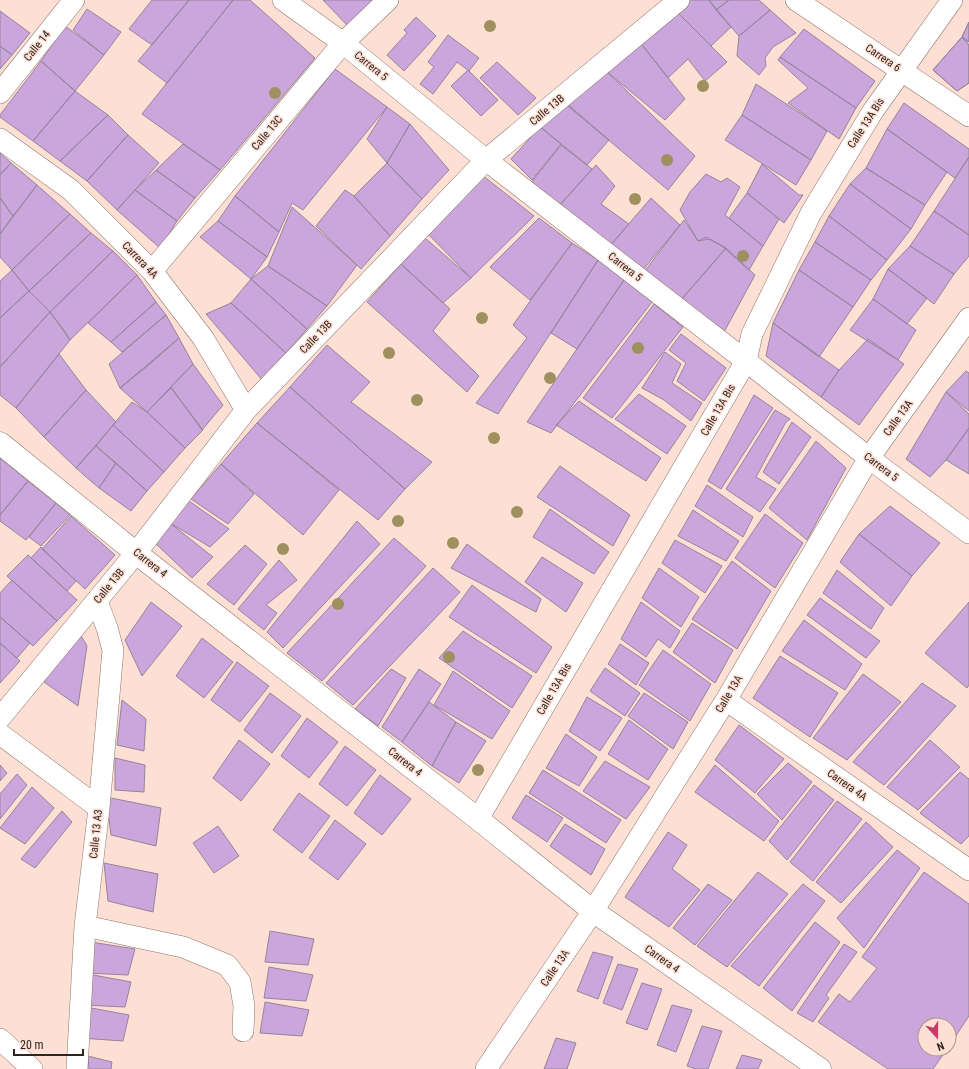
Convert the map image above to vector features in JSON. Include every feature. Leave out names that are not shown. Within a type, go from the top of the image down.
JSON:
[{"type":"main road","name":"Carrera 4","points":[[0,444],[136,553],[478,819],[593,911],[820,1069]]},
{"type":"street","name":"Calle 14","points":[[0,93],[74,0]]},
{"type":"street","name":"Carrera 5","points":[[283,0],[343,43],[486,160],[869,458],[969,533]]},
{"type":"street","name":"Calle 13C","points":[[152,271],[343,43],[388,0]]},
{"type":"street","name":"Calle 13B","points":[[0,718],[97,602],[246,410],[486,160],[679,0]]},
{"type":"street","name":"Carrera 6","points":[[796,0],[969,116]]},
{"type":"street","name":"Calle 13A Bis","points":[[478,819],[746,361],[752,334],[811,213],[873,112],[952,0]]},
{"type":"street","name":"Carrera 4A","points":[[0,139],[71,190],[152,271],[203,338],[246,410]]},
{"type":"street","name":"Calle 13A","points":[[486,1069],[593,911],[726,700],[869,458],[969,318]]},
{"type":"street","name":"Calle 13 A3","points":[[77,1069],[85,926],[99,808],[113,650],[107,628],[97,602]]},
{"type":"street","name":"Carrera 4A","points":[[726,700],[969,870]]},
{"type":"street","points":[[0,734],[99,808]]},
{"type":"street","points":[[85,926],[183,947],[228,965],[240,982],[244,1006],[243,1031]]},
{"type":"street","points":[[0,1039],[32,1069]]},
{"type":"building","points":[[152,0],[189,0],[152,45],[129,29]]},
{"type":"building","points":[[189,0],[233,0],[167,83],[138,61]]},
{"type":"building","points":[[233,0],[250,0],[315,58],[220,170],[142,114]]},
{"type":"building","points":[[323,0],[374,0],[348,26]]},
{"type":"building","points":[[689,0],[709,0],[731,27],[711,46],[676,11]]},
{"type":"building","points":[[709,0],[729,0],[716,10]]},
{"type":"building","points":[[729,0],[759,0],[770,10],[739,36],[716,10]]},
{"type":"building","points":[[87,9],[121,32],[104,55],[73,30]]},
{"type":"building","points":[[770,10],[796,33],[773,47],[765,58],[766,66],[759,75],[737,56],[739,36]]},
{"type":"building","points":[[0,11],[30,33],[12,55],[0,46]]},
{"type":"building","points":[[676,11],[727,62],[705,81],[688,59],[668,78],[639,41]]},
{"type":"building","points":[[416,17],[436,36],[404,71],[387,55],[407,33],[404,30]]},
{"type":"building","points":[[969,22],[969,42],[962,37]]},
{"type":"building","points":[[969,22],[969,42],[962,37]]},
{"type":"building","points":[[65,26],[104,55],[75,91],[41,61]]},
{"type":"building","points":[[804,29],[875,81],[856,108],[780,57]]},
{"type":"building","points":[[448,35],[479,58],[469,71],[457,62],[433,94],[420,84],[434,67],[428,62]]},
{"type":"building","points":[[962,37],[969,45],[969,83],[957,91],[933,70]]},
{"type":"building","points":[[962,37],[969,45],[969,83],[957,91],[933,70]]},
{"type":"building","points":[[639,41],[685,99],[665,120],[606,71]]},
{"type":"building","points":[[0,46],[12,55],[0,69]]},
{"type":"building","points":[[780,57],[856,108],[839,139],[788,103],[808,88],[778,60]]},
{"type":"building","points":[[41,61],[75,91],[33,141],[0,117],[0,115]]},
{"type":"building","points":[[497,62],[536,98],[518,115],[480,78]]},
{"type":"building","points":[[335,69],[387,107],[303,210],[292,203],[279,232],[235,196]]},
{"type":"building","points":[[468,70],[498,100],[481,116],[451,86]]},
{"type":"building","points":[[606,71],[695,156],[668,190],[568,106]]},
{"type":"building","points":[[756,84],[827,131],[811,160],[742,115]]},
{"type":"building","points":[[75,91],[108,115],[60,161],[33,141]]},
{"type":"building","points":[[904,103],[969,149],[969,157],[955,178],[887,129]]},
{"type":"building","points":[[567,104],[609,140],[587,165],[538,125]]},
{"type":"building","points":[[387,107],[410,124],[387,163],[367,139]]},
{"type":"building","points":[[108,115],[128,135],[87,181],[60,161]]},
{"type":"building","points":[[742,115],[811,160],[796,185],[725,140]]},
{"type":"building","points":[[410,124],[449,170],[422,199],[387,163]]},
{"type":"building","points":[[540,127],[561,144],[532,180],[511,159]]},
{"type":"building","points":[[887,129],[947,172],[925,205],[866,168]]},
{"type":"building","points":[[128,135],[159,163],[117,210],[87,181]]},
{"type":"building","points":[[183,144],[220,170],[195,198],[156,170]]},
{"type":"building","points":[[561,145],[592,169],[559,206],[531,183]]},
{"type":"building","points":[[0,153],[11,163],[0,175]]},
{"type":"building","points":[[969,157],[969,235],[934,211]]},
{"type":"building","points":[[11,163],[37,185],[13,216],[0,198],[0,175]]},
{"type":"building","points":[[387,163],[422,199],[390,236],[354,196]]},
{"type":"building","points":[[762,164],[799,195],[803,195],[784,223],[747,193]]},
{"type":"building","points":[[596,165],[615,186],[601,204],[629,224],[609,247],[559,206]]},
{"type":"building","points":[[866,168],[925,205],[911,229],[850,184]]},
{"type":"building","points":[[156,170],[195,198],[177,221],[135,190]]},
{"type":"building","points":[[706,174],[721,182],[727,178],[740,187],[725,215],[763,246],[749,270],[722,246],[709,239],[698,241],[680,210],[690,192]]},
{"type":"building","points":[[482,175],[534,216],[471,278],[428,234]]},
{"type":"building","points":[[850,184],[911,229],[887,260],[829,216]]},
{"type":"building","points":[[37,185],[70,214],[12,270],[0,257],[0,234]]},
{"type":"building","points":[[135,190],[177,221],[160,248],[117,210]]},
{"type":"building","points":[[345,190],[354,196],[390,236],[361,269],[316,226]]},
{"type":"building","points":[[747,193],[779,219],[763,246],[729,218]]},
{"type":"building","points":[[235,196],[279,232],[267,257],[218,221]]},
{"type":"building","points":[[0,198],[13,216],[0,234]]},
{"type":"building","points":[[651,198],[680,225],[642,271],[609,247]]},
{"type":"building","points":[[292,207],[357,265],[327,306],[268,266]]},
{"type":"building","points":[[934,211],[969,235],[969,256],[954,274],[910,246]]},
{"type":"building","points":[[70,214],[91,233],[29,291],[12,270]]},
{"type":"building","points":[[829,216],[887,260],[871,280],[815,242]]},
{"type":"building","points":[[539,218],[572,243],[530,300],[490,267]]},
{"type":"building","points":[[684,220],[698,241],[706,237],[726,248],[681,300],[644,272]]},
{"type":"building","points":[[218,221],[267,257],[251,279],[200,237]]},
{"type":"building","points":[[91,233],[113,251],[50,312],[29,291]]},
{"type":"building","points":[[425,238],[471,278],[443,303],[401,264]]},
{"type":"building","points":[[815,242],[871,280],[853,307],[799,270]]},
{"type":"building","points":[[572,243],[598,260],[498,414],[476,403],[527,338],[513,325]]},
{"type":"building","points":[[910,246],[954,274],[934,304],[888,269]]},
{"type":"building","points":[[726,248],[755,275],[724,332],[681,300]]},
{"type":"building","points":[[113,251],[137,275],[70,340],[50,312]]},
{"type":"building","points":[[598,260],[624,280],[577,349],[551,333]]},
{"type":"building","points":[[401,264],[450,309],[433,331],[479,376],[467,392],[367,302]]},
{"type":"building","points":[[268,266],[327,306],[307,329],[251,279]]},
{"type":"building","points":[[888,269],[927,298],[907,324],[873,299]]},
{"type":"building","points":[[12,270],[29,291],[0,318],[0,281]]},
{"type":"building","points":[[799,270],[853,307],[819,357],[773,323]]},
{"type":"building","points":[[137,275],[156,302],[111,342],[88,323]]},
{"type":"building","points":[[251,279],[307,329],[286,353],[231,303]]},
{"type":"building","points":[[624,280],[652,302],[551,433],[527,422]]},
{"type":"building","points":[[29,291],[50,312],[0,367],[0,318]]},
{"type":"building","points":[[873,299],[916,330],[898,360],[850,330]]},
{"type":"building","points":[[156,302],[166,315],[122,352],[111,342]]},
{"type":"building","points":[[231,303],[286,353],[263,381],[206,314]]},
{"type":"building","points":[[654,304],[683,327],[612,418],[583,398]]},
{"type":"building","points":[[50,312],[70,340],[16,408],[0,395],[0,367]]},
{"type":"building","points":[[166,315],[179,338],[120,388],[109,364]]},
{"type":"building","points":[[773,323],[839,370],[821,397],[766,356]]},
{"type":"building","points":[[681,334],[726,368],[704,401],[677,381],[686,363],[669,350]]},
{"type":"building","points":[[179,338],[193,364],[147,412],[120,388]]},
{"type":"building","points":[[868,339],[904,364],[859,425],[821,397],[839,370]]},
{"type":"building","points":[[327,345],[370,382],[351,402],[432,462],[405,489],[290,387]]},
{"type":"building","points":[[665,352],[681,364],[672,383],[702,403],[691,421],[664,400],[642,388]]},
{"type":"building","points":[[59,354],[86,390],[44,437],[16,408]]},
{"type":"building","points":[[193,364],[223,405],[202,430],[171,387]]},
{"type":"building","points":[[966,371],[969,373],[969,411],[946,392]]},
{"type":"building","points":[[290,387],[405,489],[378,520],[257,423]]},
{"type":"building","points":[[171,388],[203,430],[185,448],[147,412]]},
{"type":"building","points":[[86,390],[116,422],[76,468],[44,437]]},
{"type":"building","points":[[946,392],[969,414],[969,428],[946,460],[930,477],[906,459]]},
{"type":"building","points":[[639,394],[686,426],[667,454],[615,419]]},
{"type":"building","points":[[754,395],[773,408],[721,489],[708,481]]},
{"type":"building","points":[[579,401],[661,458],[646,481],[556,425]]},
{"type":"building","points":[[132,402],[147,412],[185,448],[164,472],[113,425]]},
{"type":"building","points":[[775,410],[790,419],[786,422],[756,477],[776,489],[760,512],[726,489]]},
{"type":"building","points":[[792,422],[811,437],[779,484],[763,472]]},
{"type":"building","points":[[257,423],[339,490],[303,535],[221,464]]},
{"type":"building","points":[[113,425],[164,472],[147,491],[96,446]]},
{"type":"building","points":[[969,428],[969,474],[946,460]]},
{"type":"building","points":[[816,441],[846,468],[807,540],[769,508]]},
{"type":"building","points":[[96,446],[116,463],[99,488],[76,468]]},
{"type":"building","points":[[0,458],[28,481],[0,515]]},
{"type":"building","points":[[116,463],[147,491],[131,511],[99,488]]},
{"type":"building","points":[[221,464],[254,494],[228,524],[191,499]]},
{"type":"building","points":[[560,466],[630,515],[613,546],[537,497]]},
{"type":"building","points":[[28,481],[56,503],[26,540],[0,521],[0,515]]},
{"type":"building","points":[[707,485],[753,517],[743,537],[695,506]]},
{"type":"building","points":[[189,501],[229,529],[210,547],[170,523]]},
{"type":"building","points":[[56,503],[70,515],[41,546],[29,537]]},
{"type":"building","points":[[890,506],[940,543],[912,576],[859,534]]},
{"type":"building","points":[[550,509],[609,552],[594,574],[533,537]]},
{"type":"building","points":[[693,510],[739,541],[726,561],[678,536]]},
{"type":"building","points":[[765,514],[803,543],[775,588],[735,558]]},
{"type":"building","points":[[71,516],[115,555],[85,589],[42,549]]},
{"type":"building","points":[[357,521],[380,544],[283,648],[267,632]]},
{"type":"building","points":[[170,523],[213,557],[192,578],[155,543]]},
{"type":"building","points":[[859,534],[912,576],[891,606],[840,562]]},
{"type":"building","points":[[394,538],[426,566],[322,681],[287,653]]},
{"type":"building","points":[[675,540],[722,566],[705,593],[662,563]]},
{"type":"building","points":[[467,544],[541,599],[536,612],[451,568]]},
{"type":"building","points":[[245,545],[267,564],[234,605],[207,584]]},
{"type":"building","points":[[41,547],[76,581],[67,591],[31,558]]},
{"type":"building","points":[[28,555],[77,600],[57,621],[7,576]]},
{"type":"building","points":[[542,557],[583,583],[566,612],[525,582]]},
{"type":"building","points":[[279,560],[297,580],[266,605],[277,613],[264,630],[238,609]]},
{"type":"building","points":[[732,561],[771,591],[737,649],[692,619]]},
{"type":"building","points":[[433,568],[460,592],[353,705],[326,683]]},
{"type":"building","points":[[659,568],[699,597],[681,627],[642,598]]},
{"type":"building","points":[[837,570],[884,608],[871,629],[823,593]]},
{"type":"building","points":[[12,580],[57,621],[33,646],[0,617],[0,593]]},
{"type":"building","points":[[472,585],[552,647],[536,673],[449,617]]},
{"type":"building","points":[[820,598],[880,641],[866,658],[807,615]]},
{"type":"building","points":[[151,602],[182,626],[142,676],[125,640]]},
{"type":"building","points":[[641,602],[680,631],[670,648],[658,639],[646,657],[621,639]]},
{"type":"building","points":[[969,602],[969,685],[967,688],[925,653]]},
{"type":"building","points":[[0,617],[30,643],[17,658],[0,643]]},
{"type":"building","points":[[804,620],[862,664],[845,690],[782,651]]},
{"type":"building","points":[[692,623],[733,650],[715,683],[673,652]]},
{"type":"building","points":[[77,629],[87,646],[78,706],[44,682]]},
{"type":"building","points":[[463,631],[532,676],[512,708],[439,658]]},
{"type":"building","points":[[202,638],[233,662],[204,698],[176,676]]},
{"type":"building","points":[[0,643],[20,661],[0,683]]},
{"type":"building","points":[[620,644],[649,663],[636,685],[608,664]]},
{"type":"building","points":[[663,650],[711,684],[690,721],[639,685]]},
{"type":"building","points":[[780,656],[838,693],[810,737],[753,698]]},
{"type":"building","points":[[237,662],[269,686],[240,722],[211,700]]},
{"type":"building","points":[[605,668],[640,693],[625,716],[590,691]]},
{"type":"building","points":[[391,669],[406,678],[378,726],[355,709]]},
{"type":"building","points":[[419,669],[441,684],[402,742],[382,727]]},
{"type":"building","points":[[453,671],[510,711],[492,739],[434,705]]},
{"type":"building","points":[[863,674],[901,702],[847,760],[813,738]]},
{"type":"building","points":[[922,683],[956,706],[884,785],[853,762]]},
{"type":"building","points":[[270,693],[301,716],[272,753],[244,730]]},
{"type":"building","points":[[644,693],[688,722],[673,749],[628,716]]},
{"type":"building","points":[[587,697],[622,718],[600,751],[569,731]]},
{"type":"building","points":[[122,700],[146,719],[144,751],[117,745]]},
{"type":"building","points":[[429,702],[456,722],[432,766],[402,742]]},
{"type":"building","points":[[307,718],[338,742],[309,778],[281,756]]},
{"type":"building","points":[[629,720],[668,749],[648,780],[608,754]]},
{"type":"building","points":[[456,722],[486,741],[459,783],[432,766]]},
{"type":"building","points":[[739,725],[784,759],[755,793],[715,760]]},
{"type":"building","points":[[566,734],[597,757],[579,786],[546,768]]},
{"type":"building","points":[[239,740],[270,764],[241,801],[213,778]]},
{"type":"building","points":[[930,740],[960,767],[918,810],[887,787]]},
{"type":"building","points":[[345,746],[376,770],[347,806],[319,784]]},
{"type":"building","points":[[115,758],[145,765],[144,792],[115,790]]},
{"type":"building","points":[[605,761],[650,787],[626,819],[583,791]]},
{"type":"building","points":[[788,763],[812,782],[782,820],[757,794]]},
{"type":"building","points":[[0,765],[7,773],[0,781]]},
{"type":"building","points":[[715,765],[779,821],[764,841],[695,792]]},
{"type":"building","points":[[543,770],[621,820],[606,843],[529,793]]},
{"type":"building","points":[[960,772],[969,779],[969,836],[961,844],[920,813]]},
{"type":"building","points":[[17,774],[27,785],[0,819],[0,794]]},
{"type":"building","points":[[380,775],[411,799],[382,835],[354,813]]},
{"type":"building","points":[[814,785],[834,800],[787,860],[769,841]]},
{"type":"building","points":[[32,787],[54,808],[25,844],[0,828]]},
{"type":"building","points":[[299,793],[330,816],[302,853],[273,830]]},
{"type":"building","points":[[526,795],[563,818],[547,842],[512,818]]},
{"type":"building","points":[[106,797],[161,808],[156,846],[111,835]]},
{"type":"building","points":[[837,801],[862,819],[813,881],[790,862]]},
{"type":"building","points":[[62,811],[72,822],[35,868],[21,859]]},
{"type":"building","points":[[335,820],[366,844],[338,880],[309,858]]},
{"type":"building","points":[[866,822],[893,847],[841,903],[816,882]]},
{"type":"building","points":[[565,824],[605,849],[591,875],[550,846]]},
{"type":"building","points":[[218,826],[239,856],[214,873],[193,843]]},
{"type":"building","points":[[668,832],[687,845],[672,869],[700,890],[669,927],[625,897]]},
{"type":"building","points":[[897,850],[920,868],[864,948],[837,918]]},
{"type":"building","points":[[104,863],[158,874],[153,912],[108,901]]},
{"type":"building","points":[[758,872],[788,894],[727,967],[697,946]]},
{"type":"building","points":[[924,872],[969,904],[969,1016],[957,1034],[957,1017],[917,1017],[917,1057],[941,1057],[933,1069],[888,1069],[818,1022],[839,994],[850,1002],[877,968],[862,957]]},
{"type":"building","points":[[708,884],[732,900],[695,945],[673,928]]},
{"type":"building","points":[[803,884],[825,901],[759,986],[731,966]]},
{"type":"building","points":[[815,922],[840,942],[792,1011],[763,988]]},
{"type":"building","points":[[270,931],[314,939],[308,965],[265,962]]},
{"type":"building","points":[[91,942],[135,949],[128,975],[86,973]]},
{"type":"building","points":[[844,944],[857,952],[826,995],[829,998],[813,1022],[797,1013]]},
{"type":"building","points":[[593,952],[613,957],[598,999],[577,991]]},
{"type":"building","points":[[618,964],[638,969],[622,1010],[603,1003]]},
{"type":"building","points":[[269,967],[313,975],[306,1001],[264,998]]},
{"type":"building","points":[[88,974],[131,982],[125,1007],[82,1005]]},
{"type":"building","points":[[642,983],[662,989],[647,1030],[626,1023]]},
{"type":"building","points":[[265,1002],[309,1010],[302,1036],[260,1033]]},
{"type":"building","points":[[672,1005],[692,1010],[676,1052],[657,1045]]},
{"type":"building","points":[[86,1007],[129,1015],[123,1041],[80,1038]]},
{"type":"building","points":[[702,1026],[722,1031],[708,1069],[696,1069],[687,1066]]},
{"type":"building","points":[[556,1038],[576,1043],[567,1069],[544,1069]]},
{"type":"building","points":[[742,1055],[762,1060],[758,1069],[736,1069]]},
{"type":"building","points":[[88,1056],[112,1062],[111,1069],[89,1069]]}]
